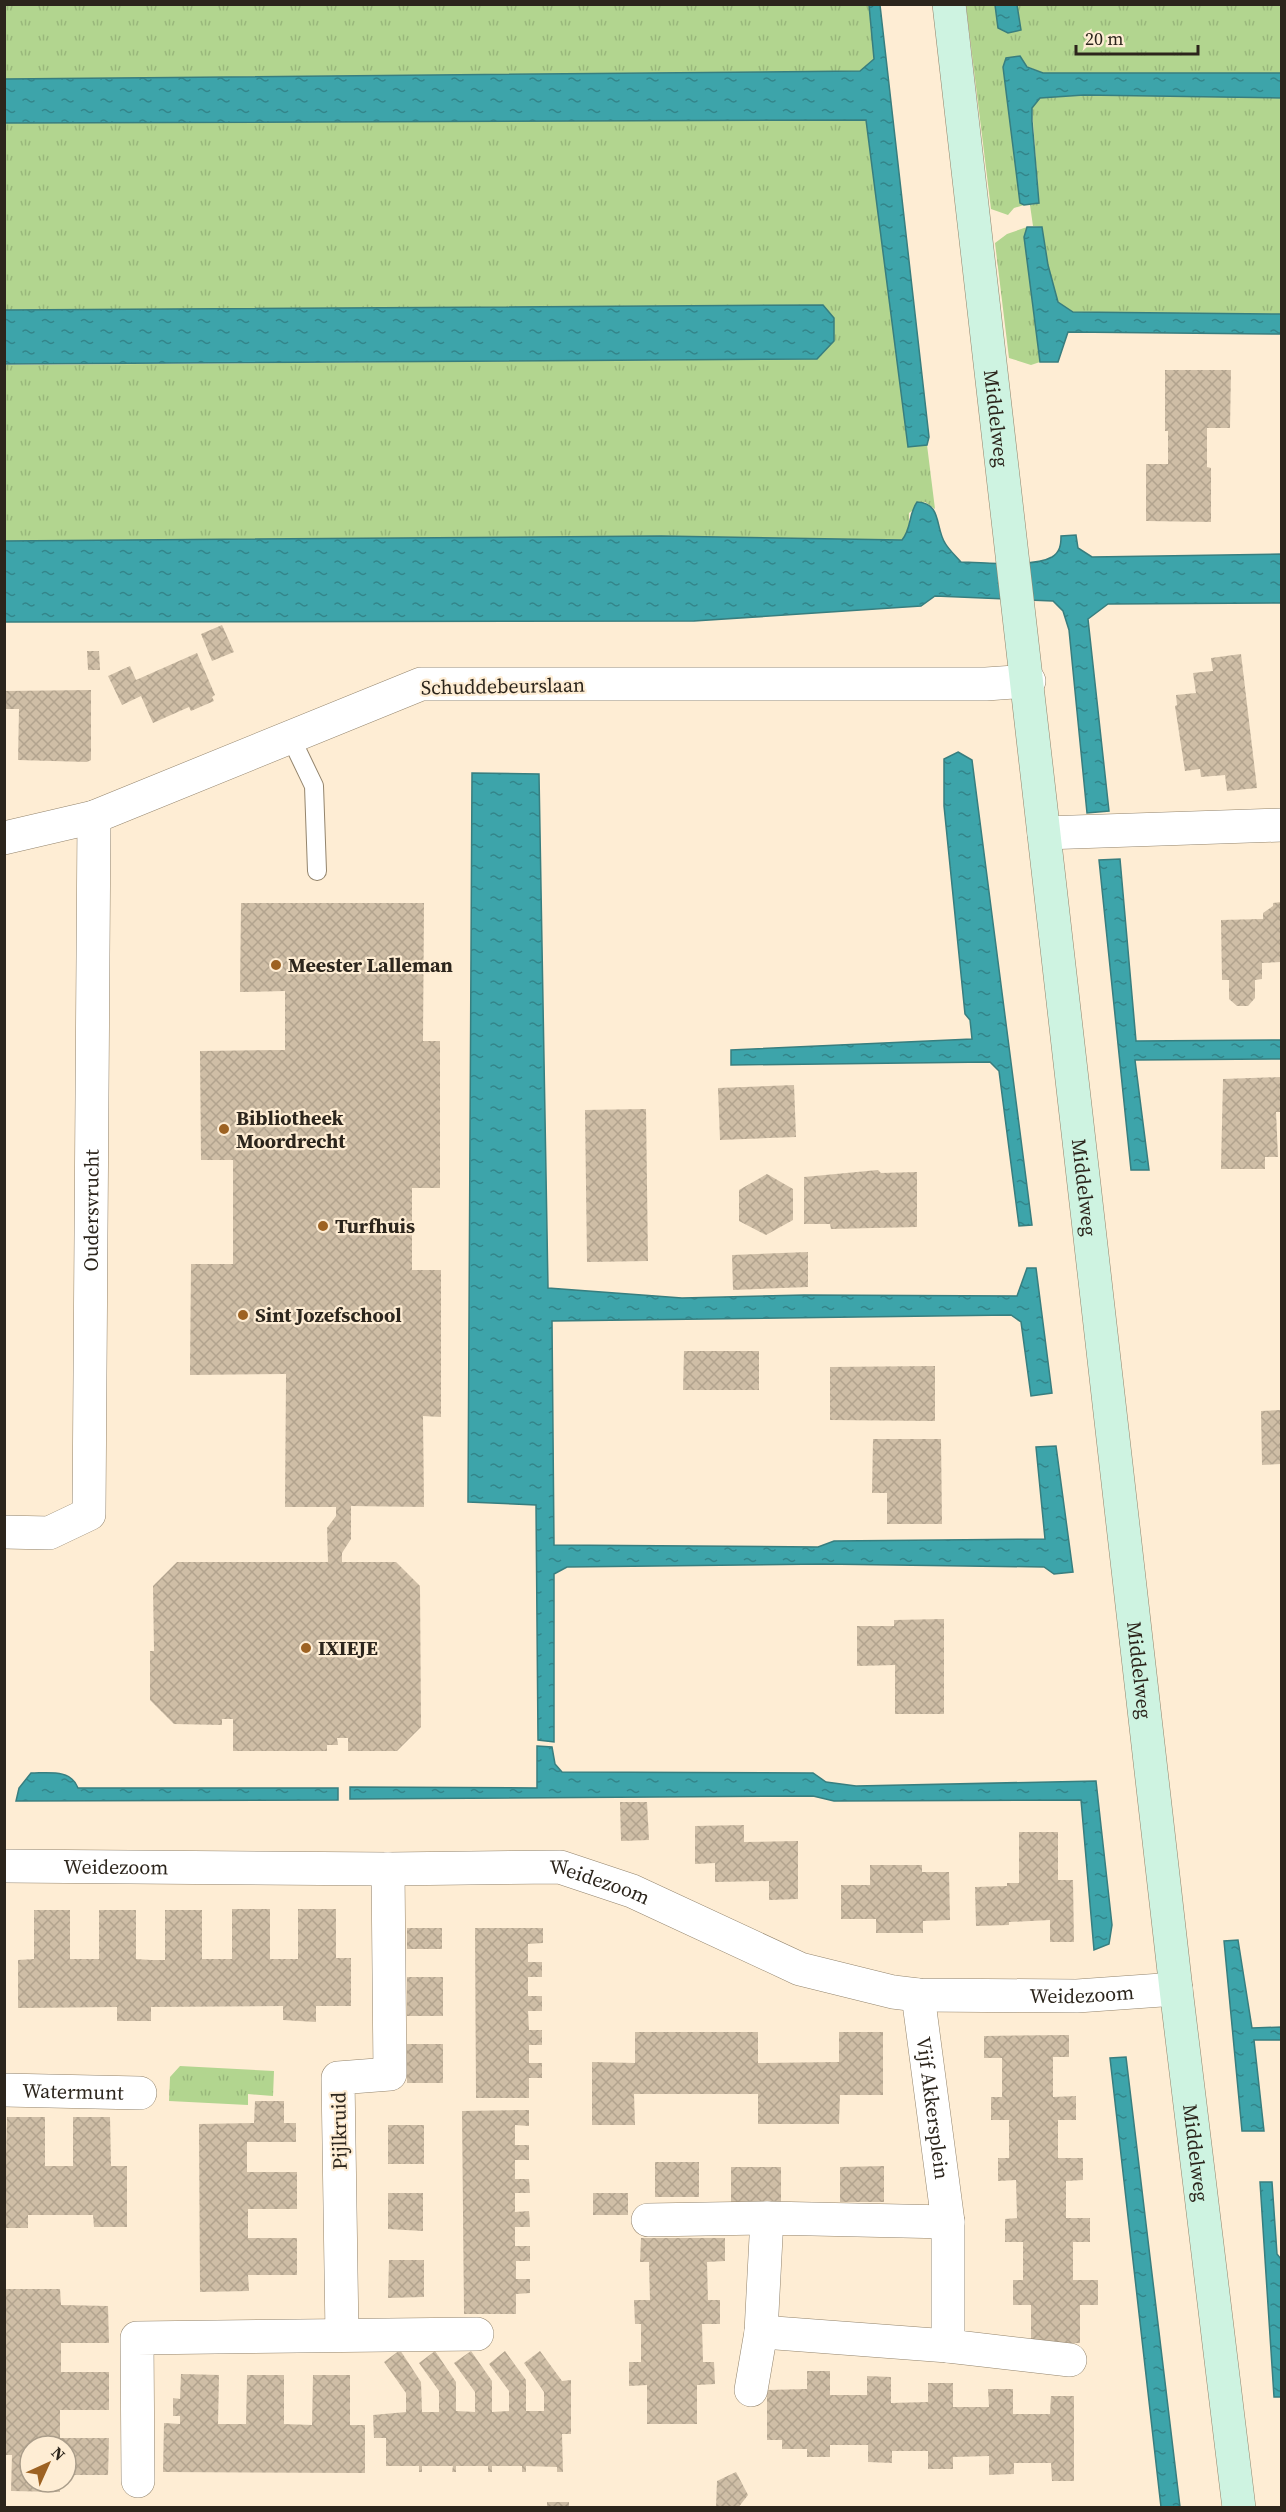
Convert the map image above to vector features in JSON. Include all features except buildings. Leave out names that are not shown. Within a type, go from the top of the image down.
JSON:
[{"type":"street","name":"Middelweg","points":[[949,4],[1029,681],[1044,833],[1176,1989],[1239,2508]]},
{"type":"street","name":"Schuddebeurslaan","points":[[4,838],[94,817],[421,684],[986,684],[1029,681]]},
{"type":"street","name":"Oudersvrucht","points":[[4,1532],[49,1533],[89,1514],[94,817]]},
{"type":"street","points":[[1044,833],[1281,825]]},
{"type":"street","name":"Weidezoom","points":[[4,1866],[388,1869],[560,1867],[632,1891],[800,1969],[893,1992],[918,1995],[1077,1996],[1176,1989]]},
{"type":"street","name":"Pijlkruid","points":[[342,2335],[338,2078],[390,2074],[388,1869]]},
{"type":"street","name":"Vijf Akkersplein","points":[[918,1995],[948,2222],[948,2346]]},
{"type":"street","name":"Watermunt","points":[[4,2090],[140,2092]]},
{"type":"street","points":[[751,2391],[761,2332],[767,2218]]},
{"type":"street","points":[[648,2220],[767,2218],[948,2222]]},
{"type":"street","points":[[761,2332],[948,2346],[1070,2360]]},
{"type":"street","points":[[138,2481],[136,2338],[477,2334]]},
{"type":"lane","points":[[290,736],[314,786],[317,872]]},
{"type":"green space","points":[[4,5],[869,5],[874,59],[860,71],[5,79]]},
{"type":"green space","points":[[966,5],[995,5],[998,27],[1021,30],[1017,5],[1281,5],[1281,73],[1043,73],[1006,58],[1003,67],[1020,202],[1024,205],[1014,208],[1008,215],[991,209]]},
{"type":"green space","points":[[1084,95],[1281,98],[1281,314],[1073,312],[1058,302],[1048,265],[1042,227],[1033,226],[1030,205],[1039,203],[1032,108],[1040,98]]},
{"type":"green space","points":[[847,118],[866,120],[908,446],[927,445],[935,509],[925,502],[909,513],[909,532],[902,540],[661,536],[5,541],[4,365],[817,359],[834,341],[834,318],[822,305],[5,310],[5,123]]},
{"type":"green space","points":[[1027,227],[1024,237],[1040,362],[1031,365],[1009,358],[995,243],[1007,234]]},
{"type":"green space","points":[[180,2066],[274,2071],[273,2096],[248,2094],[248,2105],[169,2101],[170,2077]]},
{"type":"water","points":[[869,5],[880,5],[929,437],[927,445],[908,447],[866,120],[5,123],[5,79],[860,71],[874,59]]},
{"type":"water","points":[[995,5],[1017,5],[1021,30],[1008,33],[998,28]]},
{"type":"water","points":[[1020,56],[1027,67],[1043,73],[1281,73],[1281,98],[1084,95],[1040,98],[1032,108],[1039,203],[1024,205],[1020,203],[1003,67],[1006,58]]},
{"type":"water","points":[[1027,227],[1042,227],[1048,265],[1058,302],[1073,312],[1281,314],[1281,334],[1068,332],[1058,362],[1040,362],[1024,237]]},
{"type":"water","points":[[823,305],[834,318],[834,341],[817,359],[5,364],[5,310]]},
{"type":"water","points":[[917,502],[925,503],[934,511],[945,543],[961,562],[1021,563],[1044,560],[1057,553],[1061,536],[1076,535],[1078,548],[1092,557],[1281,554],[1282,603],[1108,604],[1088,619],[1109,811],[1087,813],[1069,630],[1063,611],[1053,601],[935,596],[921,606],[694,621],[5,622],[4,541],[661,536],[902,540]]},
{"type":"water","points":[[958,752],[972,760],[1032,1225],[1019,1226],[999,1071],[990,1062],[731,1065],[731,1050],[972,1039],[970,1020],[965,1014],[944,806],[944,759]]},
{"type":"water","points":[[472,773],[539,774],[548,1288],[682,1298],[804,1295],[1017,1296],[1027,1268],[1036,1268],[1052,1393],[1031,1396],[1021,1322],[1011,1315],[552,1321],[554,1545],[818,1547],[834,1541],[1045,1539],[1036,1447],[1056,1446],[1073,1572],[1054,1574],[1044,1567],[823,1564],[567,1567],[554,1574],[554,1742],[538,1740],[536,1505],[468,1502]]},
{"type":"water","points":[[1120,859],[1136,1041],[1281,1040],[1281,1059],[1135,1060],[1149,1170],[1131,1170],[1099,860]]},
{"type":"water","points":[[537,1746],[552,1747],[555,1764],[562,1772],[813,1773],[826,1782],[856,1786],[1096,1781],[1112,1925],[1109,1944],[1094,1950],[1081,1800],[834,1801],[813,1796],[350,1799],[350,1787],[537,1788]]},
{"type":"water","points":[[31,1773],[59,1773],[70,1778],[78,1788],[338,1788],[338,1800],[16,1801],[19,1788]]},
{"type":"water","points":[[1238,1940],[1252,2028],[1281,2027],[1281,2040],[1254,2040],[1264,2131],[1242,2131],[1224,1941]]},
{"type":"water","points":[[1126,2057],[1180,2507],[1161,2507],[1110,2058]]},
{"type":"water","points":[[1260,2182],[1272,2182],[1277,2254],[1281,2259],[1281,2397],[1274,2397]]},
{"type":"place","name":"Meester Lalleman","points":[[276,965]]},
{"type":"place","name":"Bibliotheek Moordrecht","points":[[224,1129]]},
{"type":"place","name":"Turfhuis","points":[[323,1226]]},
{"type":"place","name":"Sint Jozefschool","points":[[243,1315]]},
{"type":"place","name":"IXIEJE","points":[[306,1648]]}]
